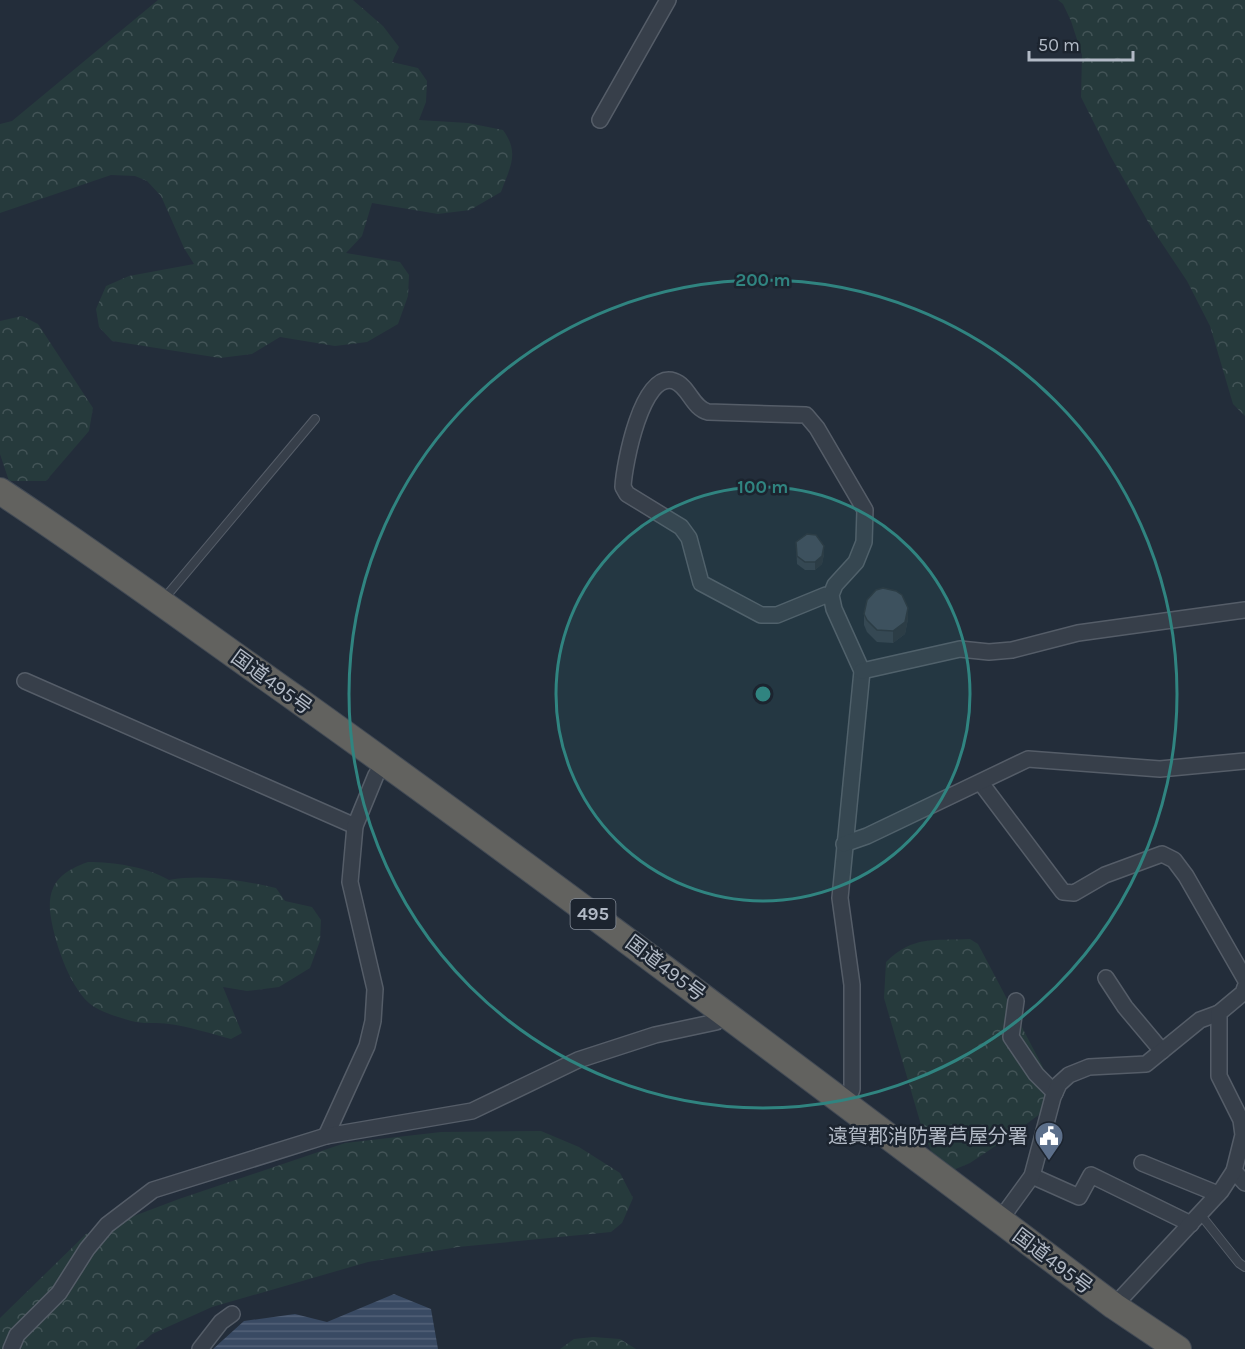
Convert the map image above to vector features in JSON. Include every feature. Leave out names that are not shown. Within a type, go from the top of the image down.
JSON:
[{"type":"highway","name":"国道495号","points":[[0,491],[161,603],[656,960],[1114,1306],[1178,1349]]},
{"type":"highway","name":"国道495号","points":[[0,504],[716,1022],[1043,1270],[1155,1349]]},
{"type":"street","points":[[600,120],[668,0]]},
{"type":"street","points":[[831,595],[777,615],[761,615],[701,583],[689,538],[681,527],[627,494],[623,487],[641,408],[655,386],[662,380],[679,383],[702,411],[806,415],[818,429],[865,510],[864,542],[856,562],[835,585],[831,595],[834,609],[862,671],[840,898],[852,985],[852,1089],[846,1105]]},
{"type":"street","points":[[862,671],[960,649],[989,652],[1012,650],[1078,633],[1245,610]]},
{"type":"street","points":[[25,681],[355,826]]},
{"type":"street","points":[[844,844],[981,783],[1028,759],[1160,769],[1245,761]]},
{"type":"street","points":[[326,1136],[367,1046],[373,1021],[375,989],[350,882],[355,826],[376,775]]},
{"type":"street","points":[[981,783],[1063,892],[1074,892],[1105,875],[1162,854],[1174,860],[1186,876],[1245,979]]},
{"type":"street","points":[[1106,978],[1125,1007],[1162,1051]]},
{"type":"street","points":[[1000,1220],[1032,1176],[1059,1084],[1078,1071],[1089,1067],[1146,1064],[1200,1020],[1219,1013],[1243,993],[1245,987]]},
{"type":"street","points":[[1016,1001],[1011,1037],[1036,1074],[1055,1093]]},
{"type":"street","points":[[1114,1306],[1218,1194],[1234,1171],[1243,1135],[1241,1120],[1219,1076],[1219,1013]]},
{"type":"street","points":[[11,1349],[17,1335],[59,1293],[87,1249],[107,1225],[153,1190],[326,1136],[471,1111],[578,1060],[655,1035],[716,1022]]},
{"type":"street","points":[[1142,1163],[1218,1194]]},
{"type":"street","points":[[1234,1171],[1245,1183]]},
{"type":"street","points":[[1032,1176],[1079,1197],[1091,1174],[1195,1219]]},
{"type":"street","points":[[200,1349],[221,1322],[232,1314]]},
{"type":"lane","points":[[161,603],[315,419]]},
{"type":"lane","points":[[1195,1219],[1245,1267]]},
{"type":"green space","points":[[158,0],[353,0],[383,26],[399,47],[392,62],[418,68],[427,81],[426,102],[419,120],[468,123],[503,130],[511,146],[512,160],[501,192],[470,210],[438,214],[372,203],[362,236],[346,253],[400,262],[409,275],[408,296],[398,324],[367,342],[335,346],[280,337],[252,354],[220,358],[112,341],[99,327],[96,309],[106,286],[129,276],[194,264],[184,248],[161,196],[147,181],[135,176],[111,175],[0,213],[0,124],[12,121]]},
{"type":"green space","points":[[1058,0],[1245,0],[1245,416],[1233,404],[1210,326],[1187,281],[1151,227],[1111,157],[1081,97],[1082,55],[1071,21],[1063,4]]},
{"type":"green space","points":[[22,316],[38,324],[93,408],[89,431],[46,481],[9,481],[0,454],[0,321]]},
{"type":"green space","points":[[88,862],[130,866],[169,880],[222,879],[276,888],[285,901],[312,907],[321,920],[320,941],[310,968],[279,987],[247,991],[223,987],[242,1033],[231,1039],[165,1023],[136,1022],[99,1009],[81,995],[68,973],[54,934],[50,911],[52,892],[59,879],[71,869]]},
{"type":"green space","points":[[970,939],[978,944],[1054,1088],[1040,1114],[970,1163],[951,1171],[938,1169],[921,1125],[884,998],[886,962],[896,953],[915,943]]},
{"type":"green space","points":[[541,1131],[579,1147],[620,1173],[633,1198],[622,1223],[611,1232],[458,1247],[368,1262],[212,1307],[152,1334],[135,1349],[0,1349],[0,1318],[86,1234],[179,1199],[345,1143],[441,1132]]},
{"type":"green space","points":[[593,1337],[620,1339],[636,1349],[560,1349],[574,1339]]},
{"type":"water","points":[[394,1294],[431,1309],[438,1349],[213,1349],[244,1321],[295,1314],[327,1322]]},
{"type":"building","points":[[807,534],[816,535],[824,546],[822,556],[815,562],[805,562],[797,556],[796,542]]},
{"type":"building","points":[[883,588],[902,595],[908,608],[905,622],[893,631],[877,630],[864,614],[867,600],[876,590]]},
{"type":"place","name":"遠賀郡消防署芦屋分署","points":[[1049,1162]]}]
